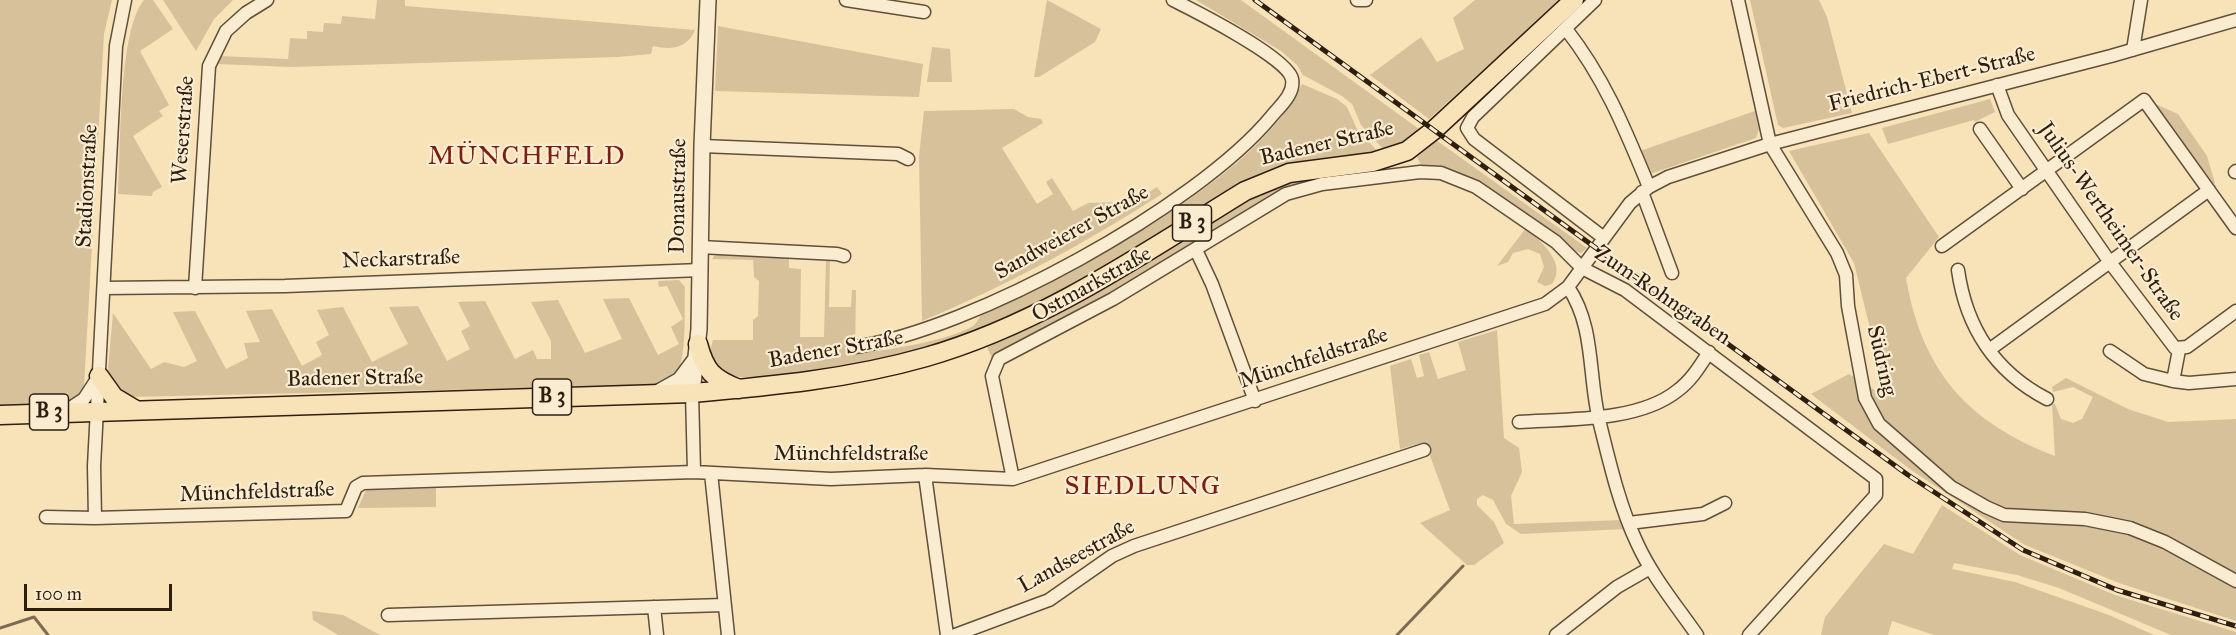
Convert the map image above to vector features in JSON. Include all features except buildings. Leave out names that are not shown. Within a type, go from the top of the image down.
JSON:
[{"type":"main road","name":"Badener Straße","points":[[0,414],[692,393],[842,377],[897,365],[959,346],[997,331],[1071,295],[1267,180],[1305,170],[1362,164],[1395,156],[1434,130],[1574,0]]},
{"type":"main road","points":[[697,351],[712,375],[741,389]]},
{"type":"main road","points":[[99,376],[114,398],[123,405],[136,409]]},
{"type":"street","name":"Stadionstraße","points":[[97,410],[116,46],[125,0]]},
{"type":"street","name":"Weserstraße","points":[[195,288],[209,66],[226,32],[246,13],[267,0]]},
{"type":"street","name":"Donaustraße","points":[[692,393],[697,351],[708,0]]},
{"type":"street","points":[[846,0],[924,12]]},
{"type":"street","name":"Sandweierer Straße","points":[[855,347],[950,320],[1043,277],[1128,230],[1249,143],[1290,94],[1293,81],[1291,74],[1273,57],[1173,0]]},
{"type":"street","points":[[1357,0],[1366,0]]},
{"type":"street","points":[[1595,0],[1469,123],[1467,128],[1474,139],[1604,238]]},
{"type":"street","name":"Südring","points":[[1738,0],[1770,144],[1837,253],[1846,276],[1848,306],[1865,398],[1879,424],[1935,474],[1986,507],[2004,515],[2108,522],[2165,542],[2236,581]]},
{"type":"street","points":[[2133,50],[2140,0]]},
{"type":"street","name":"Friedrich-Ebert-Straße","points":[[1582,268],[1646,189],[1668,177],[1770,144],[2133,50],[2236,20]]},
{"type":"street","points":[[1566,29],[1598,72],[1613,99],[1646,189],[1672,273]]},
{"type":"street","name":"Julius-Wertheimer-Straße","points":[[1996,86],[2008,116],[2109,261],[2171,345],[2179,350],[2187,347],[2236,311]]},
{"type":"street","points":[[1942,246],[2144,100],[2236,228]]},
{"type":"street","points":[[1980,129],[2022,189]]},
{"type":"street","points":[[702,146],[898,154],[908,159]]},
{"type":"street","name":"Ostmarkstraße","points":[[1013,479],[992,376],[995,363],[1078,319],[1286,194],[1322,184],[1420,172]]},
{"type":"street","name":"Zum Rohngraben","points":[[1420,172],[1441,173],[1476,187],[1556,242],[1582,268],[1625,290],[1872,474],[1878,485],[1876,495],[1749,635]]},
{"type":"street","points":[[1989,350],[2209,190]]},
{"type":"street","points":[[700,247],[844,256]]},
{"type":"street","points":[[1196,250],[1218,299],[1256,401]]},
{"type":"street","name":"Münchfeldstraße","points":[[46,517],[95,518],[346,511],[356,487],[363,483],[694,472],[831,479],[925,475],[1013,479],[1534,308],[1560,294],[1582,268]]},
{"type":"street","name":"Neckarstraße","points":[[104,288],[195,288],[700,270]]},
{"type":"street","points":[[1958,270],[1967,313],[1989,350],[2013,378],[2047,399]]},
{"type":"street","points":[[1568,287],[1580,308],[1590,346],[1598,416],[1629,522],[1650,568],[1696,635]]},
{"type":"street","points":[[2173,381],[2179,350]]},
{"type":"street","points":[[655,394],[680,380],[697,351]]},
{"type":"street","points":[[2110,351],[2144,374],[2173,381],[2189,383],[2236,379]]},
{"type":"street","points":[[1519,422],[1598,416],[1653,406],[1676,393],[1689,381],[1709,352]]},
{"type":"street","points":[[66,411],[84,399],[99,376]]},
{"type":"street","points":[[692,393],[694,472]]},
{"type":"street","points":[[95,518],[97,410]]},
{"type":"street","name":"Landseestraße","points":[[955,635],[1049,600],[1112,556],[1134,546],[1424,450]]},
{"type":"street","points":[[711,472],[728,635]]},
{"type":"street","points":[[925,475],[947,635]]},
{"type":"street","points":[[1629,522],[1703,514],[1725,503]]},
{"type":"street","points":[[1556,635],[1617,587],[1650,568]]},
{"type":"street","points":[[388,615],[724,605]]},
{"type":"street","points":[[654,607],[657,635]]},
{"type":"shaded area","points":[[0,0],[112,0],[104,34],[84,386],[74,401],[64,404],[0,406]]},
{"type":"shaded area","points":[[144,0],[153,0],[173,29],[140,51],[169,105],[159,111],[163,116],[133,136],[162,187],[153,192],[152,196],[118,194],[125,63],[129,37]]},
{"type":"shaded area","points":[[163,0],[233,0],[214,19],[196,51]]},
{"type":"shaded area","points":[[377,0],[405,0],[405,6],[695,30],[688,41],[678,47],[653,46],[651,54],[618,57],[291,67],[217,64],[219,56],[288,59],[290,38],[307,39],[307,31],[323,32],[324,23],[341,24],[342,16],[375,19]]},
{"type":"shaded area","points":[[1047,0],[1101,29],[1095,42],[1039,77],[1034,77]]},
{"type":"shaded area","points":[[1196,0],[1241,0],[1419,129],[1407,142],[1385,151],[1361,125],[1352,104],[1342,96],[1303,75],[1297,65],[1281,51]]},
{"type":"shaded area","points":[[1475,0],[1560,0],[1429,119],[1370,75],[1421,37],[1437,62],[1464,49],[1453,18]]},
{"type":"shaded area","points":[[1750,0],[1819,0],[1827,17],[1852,113],[1783,128],[1778,125]]},
{"type":"shaded area","points":[[718,26],[923,64],[919,97],[715,91]]},
{"type":"shaded area","points":[[932,47],[950,49],[952,82],[927,82]]},
{"type":"shaded area","points":[[1302,84],[1337,99],[1347,107],[1357,129],[1380,154],[1294,166],[1261,176],[1245,183],[1135,252],[1059,295],[980,331],[939,345],[898,356],[828,369],[759,377],[719,373],[709,354],[713,340],[753,340],[753,320],[758,316],[759,281],[754,277],[753,260],[712,259],[716,254],[789,257],[789,268],[801,269],[800,337],[824,337],[826,259],[830,259],[829,307],[851,307],[852,290],[856,290],[855,354],[947,337],[973,326],[981,315],[1112,248],[1205,188],[1246,155],[1279,120]]},
{"type":"shaded area","points":[[1990,99],[1995,112],[1975,122],[1974,120],[1888,144],[1882,128]]},
{"type":"shaded area","points":[[2153,103],[2178,114],[2207,156],[2215,183],[2210,187]]},
{"type":"shaded area","points":[[1014,109],[1028,117],[1041,119],[1043,123],[1002,148],[1037,204],[1053,194],[1046,182],[1052,178],[1073,211],[1088,203],[1118,202],[1123,208],[1157,187],[1162,194],[1045,263],[922,321],[919,156],[924,111]]},
{"type":"shaded area","points":[[1755,111],[1759,129],[1756,138],[1650,174],[1640,151]]},
{"type":"shaded area","points":[[1869,133],[1939,237],[1906,278],[1913,311],[1937,366],[1973,409],[1997,427],[2055,456],[2052,404],[2055,404],[2061,419],[2073,423],[2082,419],[2093,397],[2073,387],[2053,392],[2052,387],[2066,378],[2128,409],[2168,422],[2236,419],[2236,621],[2119,583],[2025,545],[1911,470],[1811,394],[1849,374],[1887,398],[1854,263],[1789,151]]},
{"type":"shaded area","points":[[1436,140],[1587,248],[1581,253],[1577,252],[1524,212],[1483,185],[1442,169],[1422,167],[1417,157]]},
{"type":"shaded area","points":[[1378,169],[1378,172],[1306,182],[1281,190],[1095,303],[992,359],[986,344],[1237,204],[1280,183]]},
{"type":"shaded area","points":[[1526,228],[1544,245],[1554,260],[1557,268],[1552,284],[1545,286],[1537,282],[1544,267],[1540,254],[1528,249],[1513,253],[1508,262],[1497,266]]},
{"type":"shaded area","points":[[679,280],[685,287],[683,353],[677,373],[660,385],[132,397],[123,396],[107,381],[113,313],[151,369],[164,362],[184,367],[197,361],[173,312],[195,311],[226,369],[248,358],[244,343],[260,342],[246,311],[272,309],[302,366],[322,355],[316,342],[329,335],[317,310],[343,307],[372,362],[408,344],[389,307],[418,306],[447,361],[470,349],[461,331],[470,326],[458,302],[485,301],[515,359],[533,350],[537,359],[551,359],[551,341],[531,302],[558,300],[585,353],[622,339],[603,299],[629,298],[658,355],[679,344],[671,327],[683,319],[667,286],[659,287],[658,281]]},
{"type":"shaded area","points":[[1497,330],[1504,438],[1519,448],[1522,472],[1511,496],[1514,524],[1623,520],[1626,529],[1521,534],[1506,524],[1493,500],[1483,495],[1477,499],[1477,505],[1494,522],[1504,543],[1474,565],[1467,565],[1420,523],[1450,510],[1426,445],[1418,444],[1400,449],[1390,366],[1411,359],[1417,378],[1424,376],[1419,355],[1429,352],[1438,379],[1466,370],[1458,342]]},
{"type":"shaded area","points":[[436,488],[436,507],[358,508],[366,490]]},
{"type":"shaded area","points":[[1942,505],[2020,555],[2115,595],[2236,632],[2236,635],[2171,635],[2059,588],[2017,575],[1954,563],[1952,569],[2015,582],[2109,615],[2154,635],[1934,635],[1892,621],[1888,635],[1821,635],[1825,617],[1884,544],[1913,554]]},
{"type":"shaded area","points":[[312,611],[343,615],[380,635],[338,635],[313,620]]},
{"type":"waterway","points":[[1397,635],[1463,566]]},
{"type":"waterway","points":[[0,628],[34,617],[48,635]]},
{"type":"railway","points":[[1255,0],[1908,475],[2023,550],[2117,590],[2236,626]]},
{"type":"district","name":"MÜNCHFELD","points":[[527,158]]},
{"type":"district","name":"SIEDLUNG","points":[[1143,488]]}]
